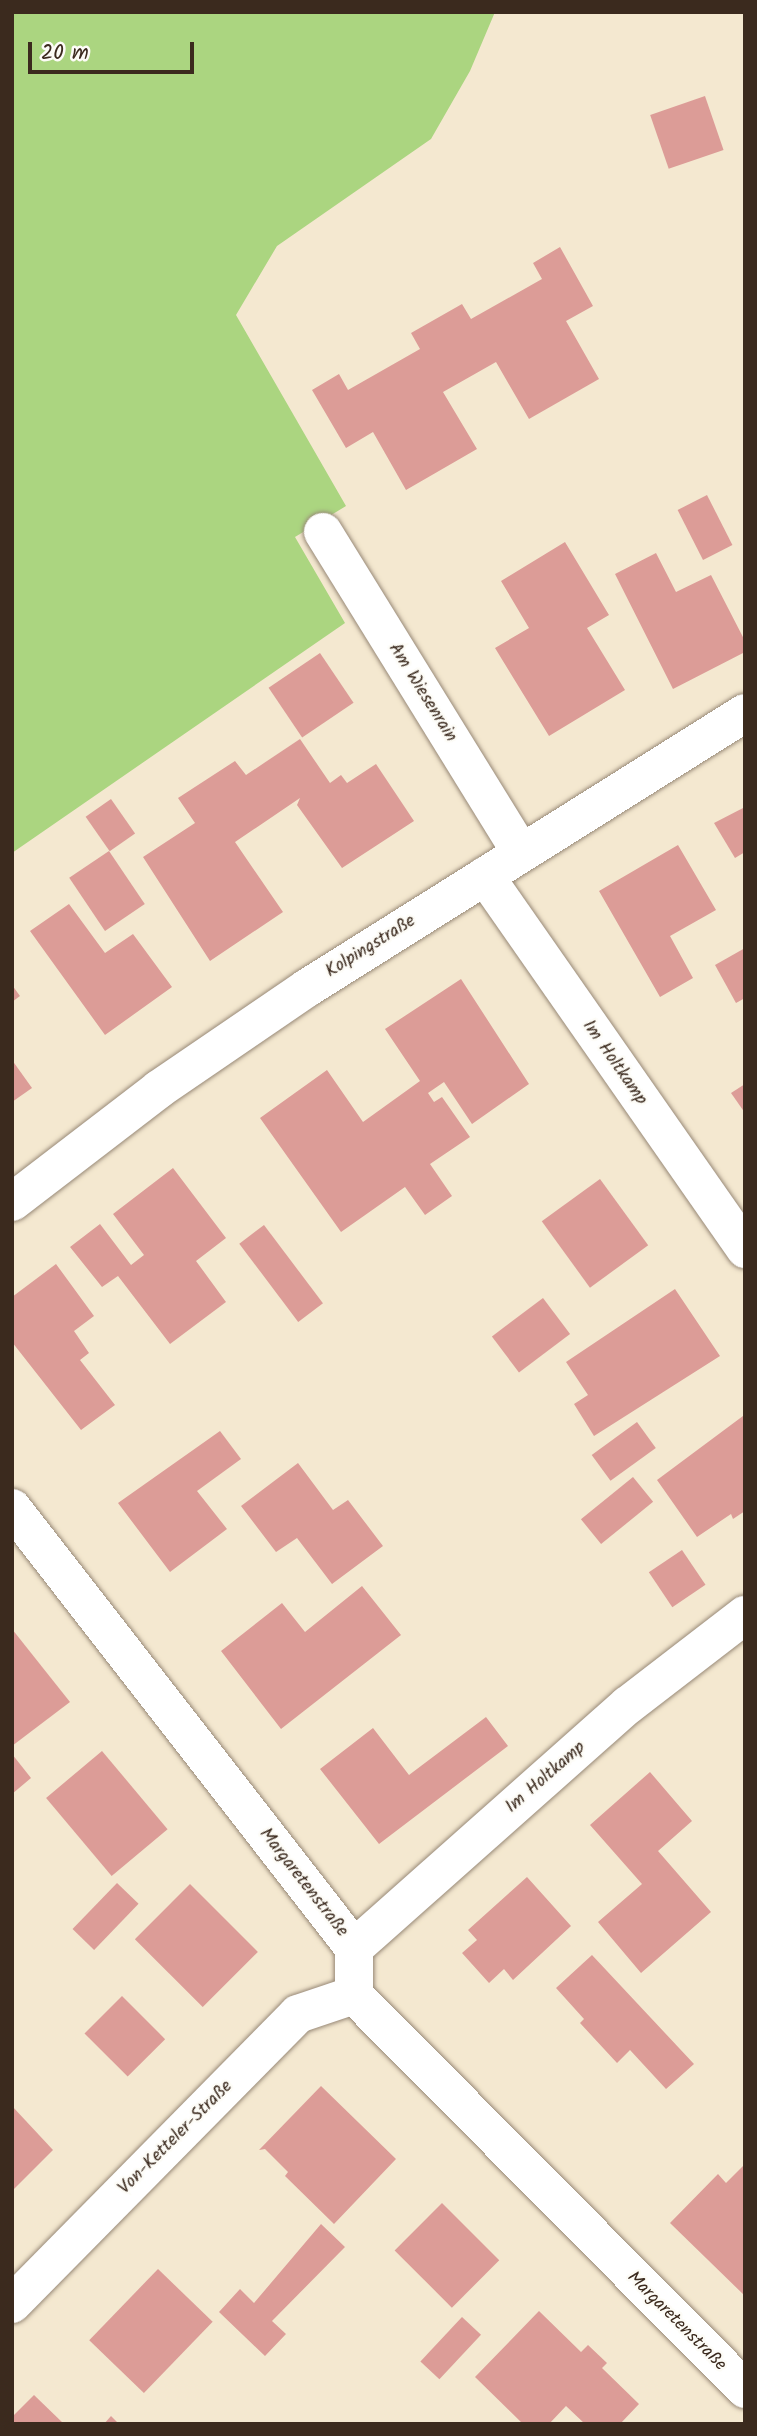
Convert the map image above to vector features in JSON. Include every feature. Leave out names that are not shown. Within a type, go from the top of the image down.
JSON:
[{"type":"street","name":"Am Wiesenrain","points":[[323,532],[521,853]]},
{"type":"street","name":"Kolpingstraße","points":[[12,1202],[159,1089],[307,988],[745,713]]},
{"type":"street","name":"Im Holtkamp","points":[[485,876],[745,1249]]},
{"type":"street","name":"Margaretenstraße","points":[[12,1508],[354,1948],[354,1995],[745,2389]]},
{"type":"street","name":"Im Holtkamp","points":[[354,1948],[628,1706],[745,1615]]},
{"type":"street","name":"Von-Ketteler-Straße","points":[[12,2304],[298,2014],[354,1995]]},
{"type":"green space","points":[[12,12],[495,12],[470,71],[431,139],[277,246],[236,315],[346,506],[295,537],[345,623],[12,853]]},
{"type":"building","points":[[705,96],[724,150],[669,169],[650,115]]},
{"type":"building","points":[[560,247],[593,306],[566,321],[599,379],[529,419],[496,362],[443,392],[477,449],[406,490],[373,432],[346,448],[312,390],[339,374],[348,390],[420,349],[411,333],[462,304],[471,319],[542,279],[533,263]]},
{"type":"building","points":[[707,495],[732,545],[703,560],[678,510]]},
{"type":"building","points":[[565,542],[609,615],[587,628],[625,690],[549,736],[495,648],[529,628],[501,581]]},
{"type":"building","points":[[656,553],[676,592],[711,575],[745,641],[745,652],[673,689],[615,574]]},
{"type":"building","points":[[320,653],[354,703],[302,737],[269,688]]},
{"type":"building","points":[[300,739],[330,783],[341,775],[347,783],[376,764],[414,821],[342,868],[297,805],[300,798],[235,842],[283,912],[210,961],[143,857],[195,823],[178,798],[235,761],[246,775]]},
{"type":"building","points":[[111,799],[135,833],[110,851],[86,817]]},
{"type":"building","points":[[745,807],[745,852],[735,858],[714,823]]},
{"type":"building","points":[[678,845],[716,910],[670,936],[693,978],[660,997],[599,891]]},
{"type":"building","points":[[109,851],[145,904],[105,931],[69,878]]},
{"type":"building","points":[[69,904],[105,953],[133,934],[172,987],[105,1035],[30,931]]},
{"type":"building","points":[[745,948],[745,998],[736,1003],[715,965]]},
{"type":"building","points":[[461,979],[529,1084],[472,1124],[444,1082],[428,1093],[434,1102],[442,1097],[470,1137],[430,1164],[452,1196],[425,1215],[405,1187],[341,1232],[260,1118],[327,1070],[363,1122],[420,1081],[385,1029]]},
{"type":"building","points":[[12,985],[20,996],[12,1002]]},
{"type":"building","points":[[12,1060],[32,1088],[12,1102]]},
{"type":"building","points":[[745,1084],[745,1113],[731,1093]]},
{"type":"building","points":[[173,1168],[226,1238],[196,1261],[226,1302],[170,1344],[118,1276],[102,1287],[70,1247],[100,1224],[131,1265],[144,1255],[113,1214]]},
{"type":"building","points":[[600,1179],[648,1245],[590,1288],[542,1221]]},
{"type":"building","points":[[264,1225],[323,1303],[298,1322],[239,1244]]},
{"type":"building","points":[[56,1264],[94,1316],[74,1331],[89,1353],[80,1360],[115,1405],[81,1430],[12,1342],[12,1297]]},
{"type":"building","points":[[675,1289],[720,1356],[594,1436],[574,1404],[588,1395],[566,1362]]},
{"type":"building","points":[[543,1298],[570,1334],[519,1372],[492,1337]]},
{"type":"building","points":[[743,1416],[745,1511],[733,1519],[731,1514],[697,1537],[657,1480]]},
{"type":"building","points":[[637,1422],[656,1448],[611,1481],[592,1455]]},
{"type":"building","points":[[220,1431],[241,1459],[197,1491],[227,1529],[170,1572],[118,1503]]},
{"type":"building","points":[[298,1463],[333,1510],[348,1500],[383,1546],[332,1584],[297,1538],[276,1552],[241,1506]]},
{"type":"building","points":[[633,1477],[653,1502],[601,1544],[581,1519]]},
{"type":"building","points":[[682,1550],[705,1585],[672,1607],[649,1572]]},
{"type":"building","points":[[362,1586],[401,1635],[281,1729],[221,1651],[282,1603],[305,1632]]},
{"type":"building","points":[[12,1629],[70,1702],[12,1746]]},
{"type":"building","points":[[486,1717],[508,1746],[379,1844],[320,1769],[373,1728],[409,1775]]},
{"type":"building","points":[[102,1751],[168,1829],[112,1876],[46,1798]]},
{"type":"building","points":[[12,1754],[31,1778],[12,1794]]},
{"type":"building","points":[[650,1772],[692,1821],[658,1851],[711,1912],[641,1973],[598,1922],[642,1884],[590,1825]]},
{"type":"building","points":[[527,1877],[571,1926],[513,1980],[504,1969],[489,1983],[462,1953],[477,1940],[468,1930]]},
{"type":"building","points":[[117,1883],[139,1904],[94,1950],[73,1929]]},
{"type":"building","points":[[190,1884],[258,1952],[203,2007],[135,1939]]},
{"type":"building","points":[[592,1955],[694,2064],[666,2089],[630,2050],[617,2063],[580,2023],[584,2019],[556,1988]]},
{"type":"building","points":[[122,1996],[165,2039],[128,2077],[85,2033]]},
{"type":"building","points":[[321,2086],[396,2159],[334,2224],[285,2176],[288,2172],[265,2149],[259,2150]]},
{"type":"building","points":[[12,2106],[53,2150],[12,2191]]},
{"type":"building","points":[[745,2164],[745,2296],[670,2223],[718,2174],[726,2183]]},
{"type":"building","points":[[442,2203],[499,2260],[452,2308],[395,2250]]},
{"type":"building","points":[[321,2224],[345,2247],[272,2321],[286,2334],[265,2356],[219,2312],[240,2289],[254,2303]]},
{"type":"building","points":[[158,2269],[213,2322],[144,2393],[89,2340]]},
{"type":"building","points":[[539,2311],[581,2352],[588,2345],[607,2363],[602,2368],[639,2404],[620,2424],[585,2424],[566,2406],[549,2424],[523,2424],[475,2377]]},
{"type":"building","points":[[462,2317],[481,2335],[439,2379],[420,2362]]},
{"type":"building","points":[[34,2395],[64,2424],[12,2424],[12,2417]]},
{"type":"building","points":[[111,2416],[119,2424],[104,2424]]}]
